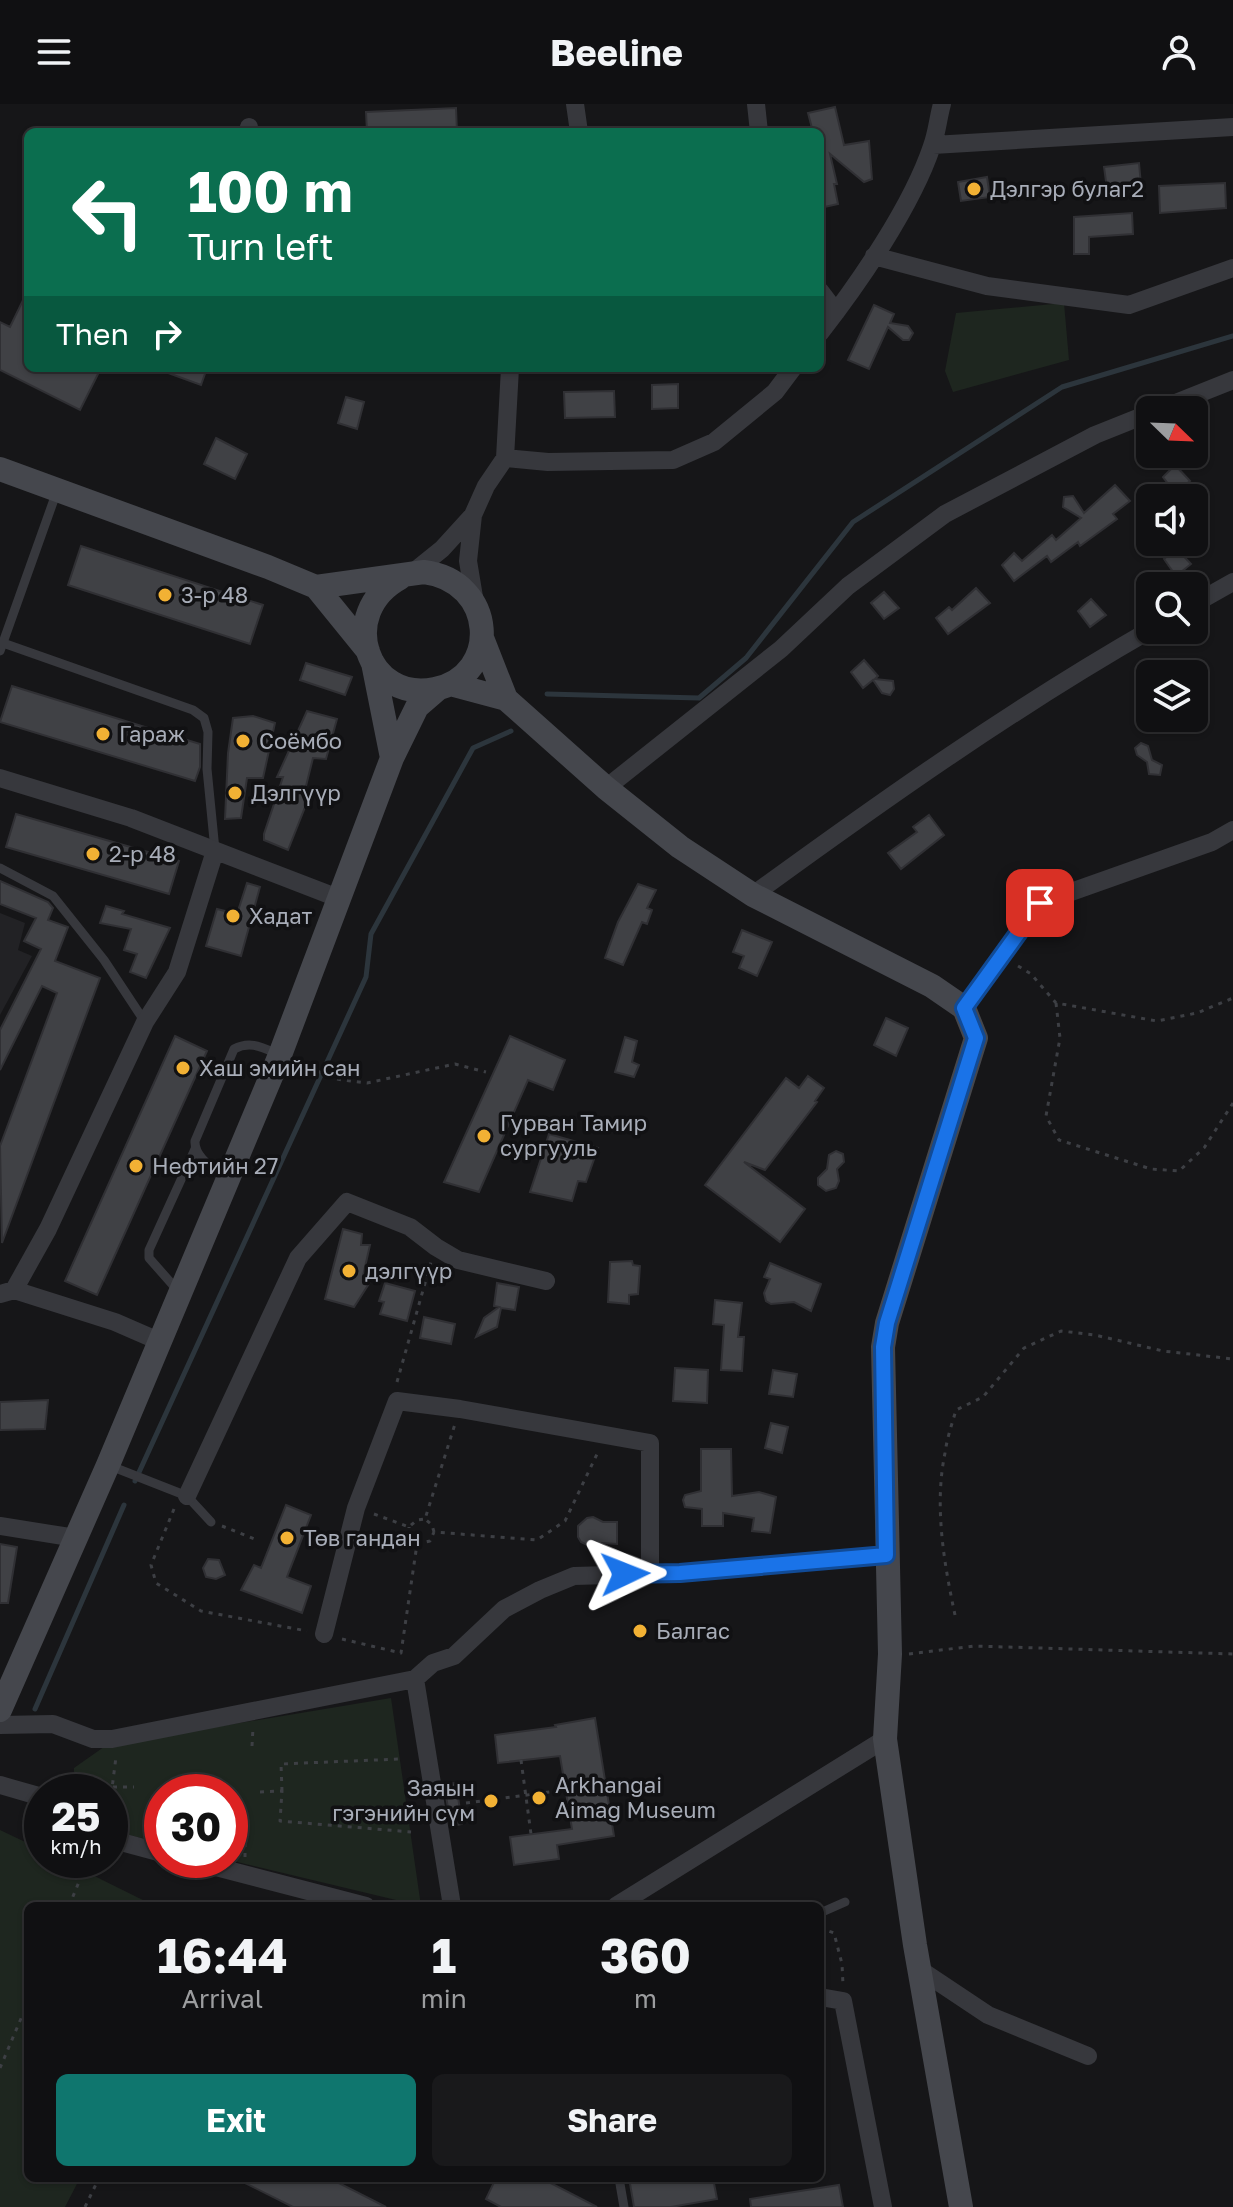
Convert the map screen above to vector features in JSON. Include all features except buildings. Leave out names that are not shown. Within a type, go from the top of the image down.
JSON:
[{"type":"street","points":[[575,104],[578,128]]},
{"type":"street","points":[[756,104],[759,128]]},
{"type":"street","points":[[824,328],[874,256],[905,204],[933,145],[940,112],[922,104]]},
{"type":"street","points":[[933,145],[1233,127]]},
{"type":"street","points":[[874,256],[987,286],[1129,305],[1233,268]]},
{"type":"street","points":[[824,296],[836,312]]},
{"type":"street","points":[[0,1710],[76,1538],[117,1469],[161,1342],[280,1055],[392,758],[417,707],[459,678],[474,660],[482,638],[482,626],[468,561],[473,515],[486,486],[505,458],[510,372]]},
{"type":"street","points":[[505,458],[548,462],[673,460],[714,442],[775,392],[790,372]]},
{"type":"street","points":[[1193,396],[1233,380]]},
{"type":"street","points":[[606,788],[781,649],[848,586],[945,514],[1095,435],[1136,419]]},
{"type":"street","points":[[0,469],[316,587],[436,574],[448,578],[468,593],[475,603]]},
{"type":"street","points":[[392,758],[364,626],[367,614],[379,592],[442,549],[473,515]]},
{"type":"street","points":[[1208,596],[1233,582]]},
{"type":"street","points":[[316,587],[391,681],[414,690],[444,686],[506,699]]},
{"type":"street","points":[[482,638],[506,699],[606,788],[680,847],[753,895],[932,986],[964,1008],[976,1038],[887,1323],[883,1347],[890,1654],[885,1739],[919,1969],[961,2207]]},
{"type":"street","points":[[753,895],[894,792],[1089,665],[1136,638]]},
{"type":"street","points":[[0,778],[131,818],[338,898]]},
{"type":"street","points":[[964,1008],[1040,903],[1212,842],[1233,830]]},
{"type":"street","points":[[161,1342],[115,1322],[7,1292],[48,1229],[145,1022],[177,972],[215,851]]},
{"type":"street","points":[[184,1495],[298,1258],[347,1202],[410,1227],[458,1260],[546,1281]]},
{"type":"street","points":[[324,1634],[356,1508],[397,1401],[460,1409],[650,1443],[650,1573]]},
{"type":"street","points":[[0,1526],[76,1538]]},
{"type":"street","points":[[0,1725],[53,1724],[93,1739],[118,1737],[239,1716],[415,1679],[433,1663],[454,1656],[504,1609],[574,1576],[886,1555]]},
{"type":"street","points":[[415,1679],[451,1902]]},
{"type":"street","points":[[622,1902],[885,1739]]},
{"type":"street","points":[[0,1785],[24,1792]]},
{"type":"street","points":[[248,1875],[351,1902]]},
{"type":"street","points":[[919,1969],[988,2015],[1088,2056]]},
{"type":"street","points":[[824,1998],[843,2001],[883,2207]]},
{"type":"lane","points":[[57,491],[2,647],[193,710],[204,718],[208,732],[207,769],[215,851]]},
{"type":"lane","points":[[0,868],[53,896],[104,960],[145,1022]]},
{"type":"lane","points":[[181,1293],[149,1258],[149,1250],[195,1149],[195,1141],[234,1049],[243,1044],[254,1044],[280,1055]]},
{"type":"lane","points":[[195,1149],[228,1180]]},
{"type":"lane","points":[[117,1469],[184,1495],[211,1522]]},
{"type":"lane","points":[[824,1911],[845,1902]]},
{"type":"lane","points":[[620,2182],[624,2207]]},
{"type":"path","points":[[1001,957],[1031,974],[1056,1003],[1060,1038],[1046,1116],[1059,1140],[1151,1169],[1179,1171],[1204,1148],[1233,1103]]},
{"type":"path","points":[[1056,1003],[1157,1021],[1197,1013],[1233,998]]},
{"type":"path","points":[[310,1068],[333,1078],[367,1083],[455,1064],[486,1072]]},
{"type":"path","points":[[397,1401],[394,1393],[436,1247]]},
{"type":"path","points":[[955,1615],[944,1561],[942,1485],[944,1454],[956,1410],[983,1397],[1024,1348],[1061,1331],[1095,1335],[1163,1351],[1233,1359]]},
{"type":"path","points":[[425,1519],[460,1409]]},
{"type":"path","points":[[434,1532],[537,1540],[565,1521],[607,1435]]},
{"type":"path","points":[[184,1495],[151,1565],[156,1583],[201,1611],[324,1634],[401,1653],[417,1544]]},
{"type":"path","points":[[356,1508],[409,1527]]},
{"type":"path","points":[[425,1519],[434,1532],[430,1541],[417,1544],[409,1536],[409,1527],[417,1520],[425,1519]]},
{"type":"path","points":[[211,1522],[257,1540]]},
{"type":"path","points":[[899,1655],[974,1646],[1233,1654]]},
{"type":"path","points":[[114,1774],[118,1737]]},
{"type":"path","points":[[400,1759],[281,1764],[280,1821],[411,1832]]},
{"type":"path","points":[[521,1760],[531,1834]]},
{"type":"path","points":[[128,1787],[134,1787]]},
{"type":"path","points":[[260,1792],[282,1791]]},
{"type":"path","points":[[466,1803],[557,1791]]},
{"type":"path","points":[[71,1902],[81,1878]]},
{"type":"path","points":[[824,1929],[834,1933],[842,1964],[843,2001]]},
{"type":"path","points":[[0,2068],[24,2011]]},
{"type":"path","points":[[85,2207],[97,2182]]},
{"type":"shaded area","points":[[1064,303],[1069,360],[953,392],[945,371],[956,313]]},
{"type":"shaded area","points":[[0,913],[25,923],[18,950],[32,956],[0,1015]]},
{"type":"shaded area","points":[[391,1698],[420,1902],[404,1902],[248,1865],[248,1774],[144,1774],[144,1839],[128,1835],[128,1774],[74,1774],[74,1768],[118,1737],[131,1741]]},
{"type":"shaded area","points":[[0,1830],[24,1841],[24,1878],[98,1878],[147,1902],[24,1902],[24,2182],[78,2182],[65,2207],[0,2207]]},
{"type":"waterway","points":[[547,694],[699,698],[746,658],[853,522],[1062,387],[1233,336]]},
{"type":"waterway","points":[[135,1481],[366,977],[371,934],[473,748],[511,731]]},
{"type":"waterway","points":[[35,1709],[124,1505]]},
{"type":"place","name":"Дэлгэр булаг2","points":[[974,189]]},
{"type":"place","name":"3-р 48","points":[[165,595]]},
{"type":"place","name":"Гараж","points":[[103,734]]},
{"type":"place","name":"Соёмбо","points":[[243,741]]},
{"type":"place","name":"Дэлгүүр","points":[[235,793]]},
{"type":"place","name":"2-р 48","points":[[93,854]]},
{"type":"place","name":"Хадат","points":[[233,916]]},
{"type":"place","name":"Хаш эмийн сан","points":[[183,1068]]},
{"type":"place","name":"Гурван Тамир сургууль","points":[[484,1136]]},
{"type":"place","name":"Нефтийн 27","points":[[136,1166]]},
{"type":"place","name":"дэлгүүр","points":[[349,1271]]},
{"type":"place","name":"Төв гандан","points":[[287,1538]]},
{"type":"place","name":"Балгас","points":[[640,1631]]},
{"type":"place","name":"Arkhangai Aimag Museum","points":[[539,1798]]},
{"type":"place","name":"Заяын гэгэнийн сүм","points":[[491,1801]]},
{"type":"route","points":[[625,1574],[680,1573],[886,1555],[883,1347],[887,1323],[976,1038],[964,1008],[1040,903]]}]
